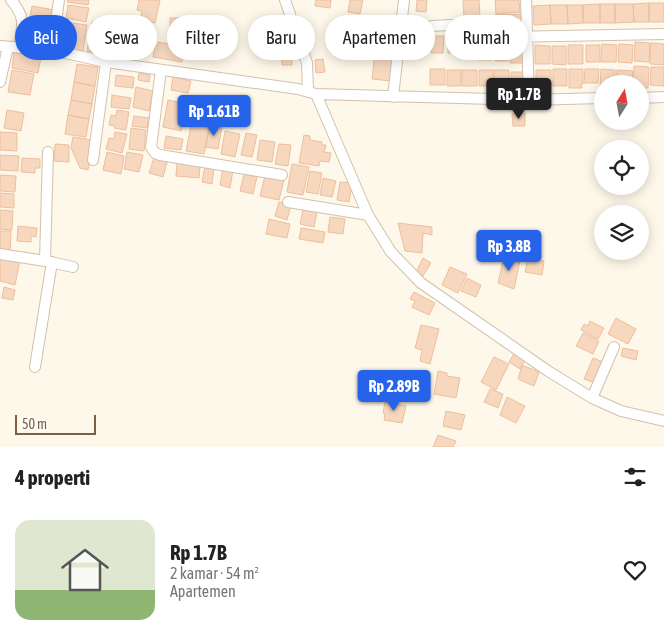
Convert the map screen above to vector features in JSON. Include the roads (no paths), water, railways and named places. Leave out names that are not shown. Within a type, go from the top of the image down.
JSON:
[{"type":"street","points":[[11,0],[21,15]]},
{"type":"street","points":[[57,15],[59,0]]},
{"type":"street","points":[[285,0],[307,63],[312,92],[368,215],[390,252],[420,283],[548,371],[592,398],[621,411],[664,421]]},
{"type":"street","points":[[394,97],[404,0]]},
{"type":"street","points":[[526,0],[527,15]]},
{"type":"street","points":[[529,100],[528,36],[664,34]]},
{"type":"street","points":[[0,82],[4,46]]},
{"type":"street","points":[[77,56],[106,62],[312,92],[394,97],[529,100],[594,98]]},
{"type":"street","points":[[93,160],[106,62]]},
{"type":"street","points":[[161,70],[151,148],[155,153],[282,174]]},
{"type":"street","points":[[649,98],[664,97]]},
{"type":"street","points":[[35,367],[48,261],[48,152]]},
{"type":"street","points":[[288,202],[368,215]]},
{"type":"street","points":[[0,254],[48,261],[73,267]]},
{"type":"street","points":[[592,398],[614,347]]}]
